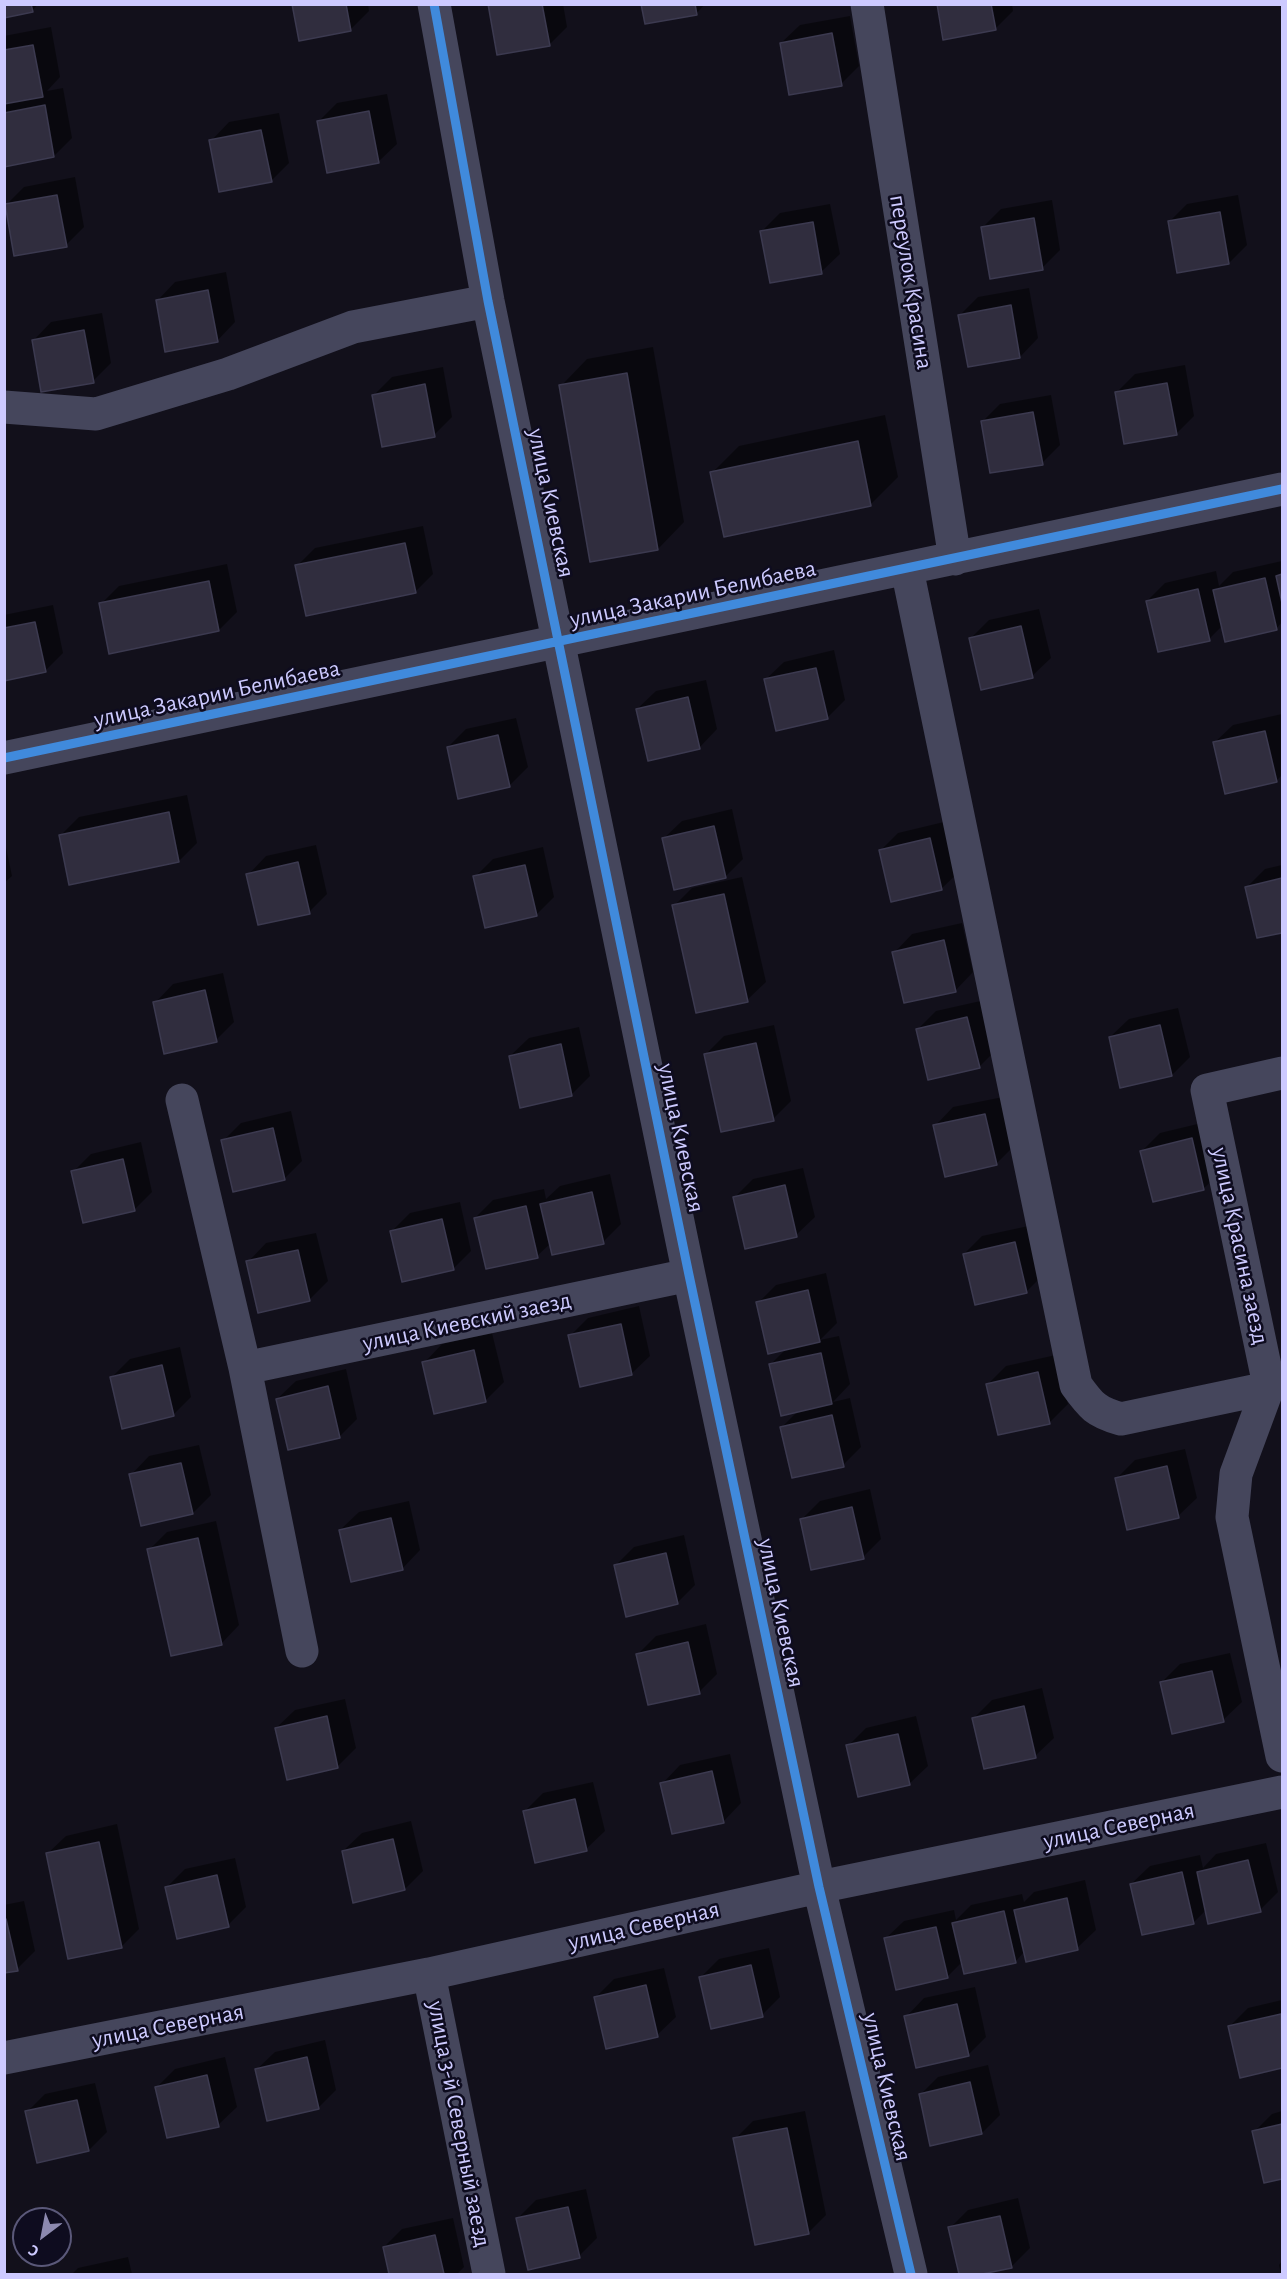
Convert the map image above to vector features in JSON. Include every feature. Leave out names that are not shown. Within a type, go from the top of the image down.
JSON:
[{"type":"street","name":"улица Киевская","points":[[434,4],[488,301],[689,1275],[819,1887],[911,2274]]},
{"type":"street","name":"переулок Красина","points":[[867,4],[955,558]]},
{"type":"street","points":[[4,407],[96,414],[228,374],[353,327],[488,301]]},
{"type":"street","name":"улица Закарии Белибаева","points":[[4,758],[1282,489]]},
{"type":"street","points":[[907,569],[1076,1385],[1091,1406],[1103,1414],[1121,1419],[1268,1388]]},
{"type":"street","name":"улица Красина заезд","points":[[1268,1388],[1208,1089],[1282,1073]]},
{"type":"street","points":[[182,1100],[246,1368],[302,1651]]},
{"type":"street","name":"улица Киевский заезд","points":[[246,1368],[689,1275]]},
{"type":"street","points":[[1268,1388],[1236,1474],[1232,1518],[1282,1756]]},
{"type":"street","name":"улица Северная","points":[[4,2058],[429,1974],[819,1887],[1282,1792]]},
{"type":"street","name":"улица 3-й Северный заезд","points":[[429,1974],[489,2274]]},
{"type":"building","points":[[4,4],[31,4],[33,12],[4,18]]},
{"type":"building","points":[[292,4],[346,4],[351,31],[299,41]]},
{"type":"building","points":[[488,4],[542,4],[550,46],[497,55]]},
{"type":"building","points":[[641,4],[695,4],[697,15],[645,24]]},
{"type":"building","points":[[937,4],[991,4],[996,30],[943,40]]},
{"type":"building","points":[[832,33],[842,86],[789,95],[780,43]]},
{"type":"building","points":[[33,45],[43,97],[4,104],[4,50]]},
{"type":"building","points":[[45,105],[54,157],[4,167],[4,113]]},
{"type":"building","points":[[369,111],[379,163],[327,173],[317,121]]},
{"type":"building","points":[[261,130],[272,182],[219,192],[209,140]]},
{"type":"building","points":[[57,195],[67,247],[14,256],[5,204]]},
{"type":"building","points":[[1220,212],[1229,264],[1177,273],[1168,221]]},
{"type":"building","points":[[1034,218],[1043,270],[990,279],[981,227]]},
{"type":"building","points":[[813,222],[822,274],[770,283],[760,231]]},
{"type":"building","points":[[208,290],[218,342],[165,352],[156,300]]},
{"type":"building","points":[[1011,305],[1020,358],[968,367],[958,315]]},
{"type":"building","points":[[84,330],[94,383],[41,392],[32,340]]},
{"type":"building","points":[[627,373],[658,550],[590,562],[559,385]]},
{"type":"building","points":[[1167,383],[1177,435],[1124,444],[1115,392]]},
{"type":"building","points":[[425,384],[435,437],[382,447],[372,395]]},
{"type":"building","points":[[1033,412],[1043,465],[990,473],[981,421]]},
{"type":"building","points":[[858,441],[871,506],[724,537],[710,472]]},
{"type":"building","points":[[405,543],[416,593],[306,616],[295,565]]},
{"type":"building","points":[[1282,574],[1282,603],[1276,576]]},
{"type":"building","points":[[1265,578],[1277,630],[1225,642],[1213,590]]},
{"type":"building","points":[[209,581],[219,631],[109,654],[99,603]]},
{"type":"building","points":[[1198,589],[1210,641],[1158,652],[1146,601]]},
{"type":"building","points":[[35,622],[46,672],[4,681],[4,628]]},
{"type":"building","points":[[1021,626],[1033,678],[981,690],[969,638]]},
{"type":"building","points":[[816,668],[828,719],[776,731],[764,679]]},
{"type":"building","points":[[688,697],[700,749],[648,761],[636,709]]},
{"type":"building","points":[[1265,731],[1277,782],[1225,794],[1213,742]]},
{"type":"building","points":[[498,735],[510,787],[458,799],[447,747]]},
{"type":"building","points":[[169,812],[179,862],[69,885],[59,835]]},
{"type":"building","points":[[714,826],[726,878],[674,890],[662,838]]},
{"type":"building","points":[[930,838],[942,890],[891,902],[879,850]]},
{"type":"building","points":[[298,862],[310,914],[258,925],[246,874]]},
{"type":"building","points":[[525,865],[537,916],[485,928],[473,876]]},
{"type":"building","points":[[1282,878],[1282,933],[1257,938],[1245,887]]},
{"type":"building","points":[[724,894],[748,1002],[696,1013],[672,905]]},
{"type":"building","points":[[944,940],[956,992],[904,1003],[892,952]]},
{"type":"building","points":[[205,990],[217,1042],[164,1054],[153,1002]]},
{"type":"building","points":[[967,1017],[980,1068],[928,1080],[916,1029]]},
{"type":"building","points":[[1160,1025],[1172,1076],[1120,1088],[1109,1037]]},
{"type":"building","points":[[756,1043],[774,1121],[721,1132],[704,1054]]},
{"type":"building","points":[[561,1044],[572,1096],[520,1108],[509,1056]]},
{"type":"building","points":[[985,1114],[997,1165],[945,1177],[933,1125]]},
{"type":"building","points":[[273,1128],[285,1180],[233,1192],[221,1140]]},
{"type":"building","points":[[1192,1138],[1204,1190],[1153,1202],[1140,1151]]},
{"type":"building","points":[[123,1159],[135,1211],[83,1223],[71,1171]]},
{"type":"building","points":[[785,1185],[797,1237],[745,1249],[733,1197]]},
{"type":"building","points":[[592,1192],[604,1244],[552,1255],[540,1204]]},
{"type":"building","points":[[526,1206],[538,1258],[486,1269],[474,1218]]},
{"type":"building","points":[[442,1219],[454,1270],[402,1282],[390,1231]]},
{"type":"building","points":[[1015,1242],[1027,1293],[975,1305],[963,1254]]},
{"type":"building","points":[[298,1250],[310,1301],[258,1313],[246,1261]]},
{"type":"building","points":[[808,1290],[820,1342],[768,1354],[756,1302]]},
{"type":"building","points":[[621,1324],[632,1375],[580,1387],[568,1335]]},
{"type":"building","points":[[474,1350],[486,1402],[434,1414],[422,1362]]},
{"type":"building","points":[[821,1353],[832,1404],[781,1416],[769,1364]]},
{"type":"building","points":[[162,1365],[174,1416],[122,1429],[110,1377]]},
{"type":"building","points":[[1038,1372],[1050,1424],[998,1435],[986,1384]]},
{"type":"building","points":[[328,1386],[340,1438],[288,1450],[276,1399]]},
{"type":"building","points":[[832,1415],[844,1467],[792,1478],[780,1427]]},
{"type":"building","points":[[181,1463],[193,1514],[141,1526],[129,1474]]},
{"type":"building","points":[[1167,1466],[1179,1518],[1127,1530],[1115,1478]]},
{"type":"building","points":[[852,1507],[864,1559],[811,1570],[800,1519]]},
{"type":"building","points":[[391,1518],[403,1570],[351,1582],[339,1530]]},
{"type":"building","points":[[198,1538],[222,1645],[171,1656],[147,1549]]},
{"type":"building","points":[[666,1553],[678,1604],[626,1617],[614,1565]]},
{"type":"building","points":[[688,1642],[700,1694],[648,1705],[636,1654]]},
{"type":"building","points":[[1212,1671],[1224,1722],[1172,1734],[1160,1682]]},
{"type":"building","points":[[1024,1706],[1036,1758],[984,1769],[972,1718]]},
{"type":"building","points":[[327,1716],[338,1768],[287,1780],[275,1728]]},
{"type":"building","points":[[898,1734],[910,1785],[858,1797],[846,1745]]},
{"type":"building","points":[[712,1771],[724,1823],[672,1834],[660,1783]]},
{"type":"building","points":[[575,1799],[587,1851],[535,1863],[523,1811]]},
{"type":"building","points":[[393,1839],[405,1890],[353,1903],[342,1851]]},
{"type":"building","points":[[99,1842],[122,1948],[68,1959],[46,1853]]},
{"type":"building","points":[[1248,1860],[1261,1912],[1208,1924],[1197,1872]]},
{"type":"building","points":[[1182,1872],[1194,1924],[1142,1935],[1130,1884]]},
{"type":"building","points":[[217,1875],[229,1927],[177,1939],[165,1887]]},
{"type":"building","points":[[1067,1898],[1078,1950],[1026,1962],[1014,1910]]},
{"type":"building","points":[[1004,1911],[1016,1963],[964,1974],[952,1923]]},
{"type":"building","points":[[4,1919],[6,1919],[18,1971],[4,1973]]},
{"type":"building","points":[[936,1927],[948,1978],[896,1990],[884,1938]]},
{"type":"building","points":[[751,1965],[763,2017],[711,2029],[699,1977]]},
{"type":"building","points":[[646,1985],[658,2037],[606,2049],[594,1997]]},
{"type":"building","points":[[957,2004],[969,2056],[916,2068],[904,2016]]},
{"type":"building","points":[[1281,2014],[1282,2068],[1240,2078],[1228,2026]]},
{"type":"building","points":[[307,2057],[319,2109],[267,2121],[255,2069]]},
{"type":"building","points":[[207,2075],[219,2127],[167,2138],[155,2087]]},
{"type":"building","points":[[970,2082],[982,2134],[930,2146],[919,2094]]},
{"type":"building","points":[[77,2100],[89,2151],[37,2163],[25,2111]]},
{"type":"building","points":[[1282,2124],[1282,2179],[1264,2183],[1252,2131]]},
{"type":"building","points":[[787,2128],[809,2234],[755,2245],[733,2138]]},
{"type":"building","points":[[568,2207],[580,2258],[528,2270],[516,2218]]},
{"type":"building","points":[[1000,2216],[1012,2268],[982,2274],[959,2274],[948,2227]]},
{"type":"building","points":[[435,2235],[444,2274],[389,2274],[383,2247]]},
{"type":"cycle path","points":[[434,4],[488,301],[689,1275],[819,1887],[911,2274]]},
{"type":"cycle path","points":[[4,758],[1282,489]]}]
